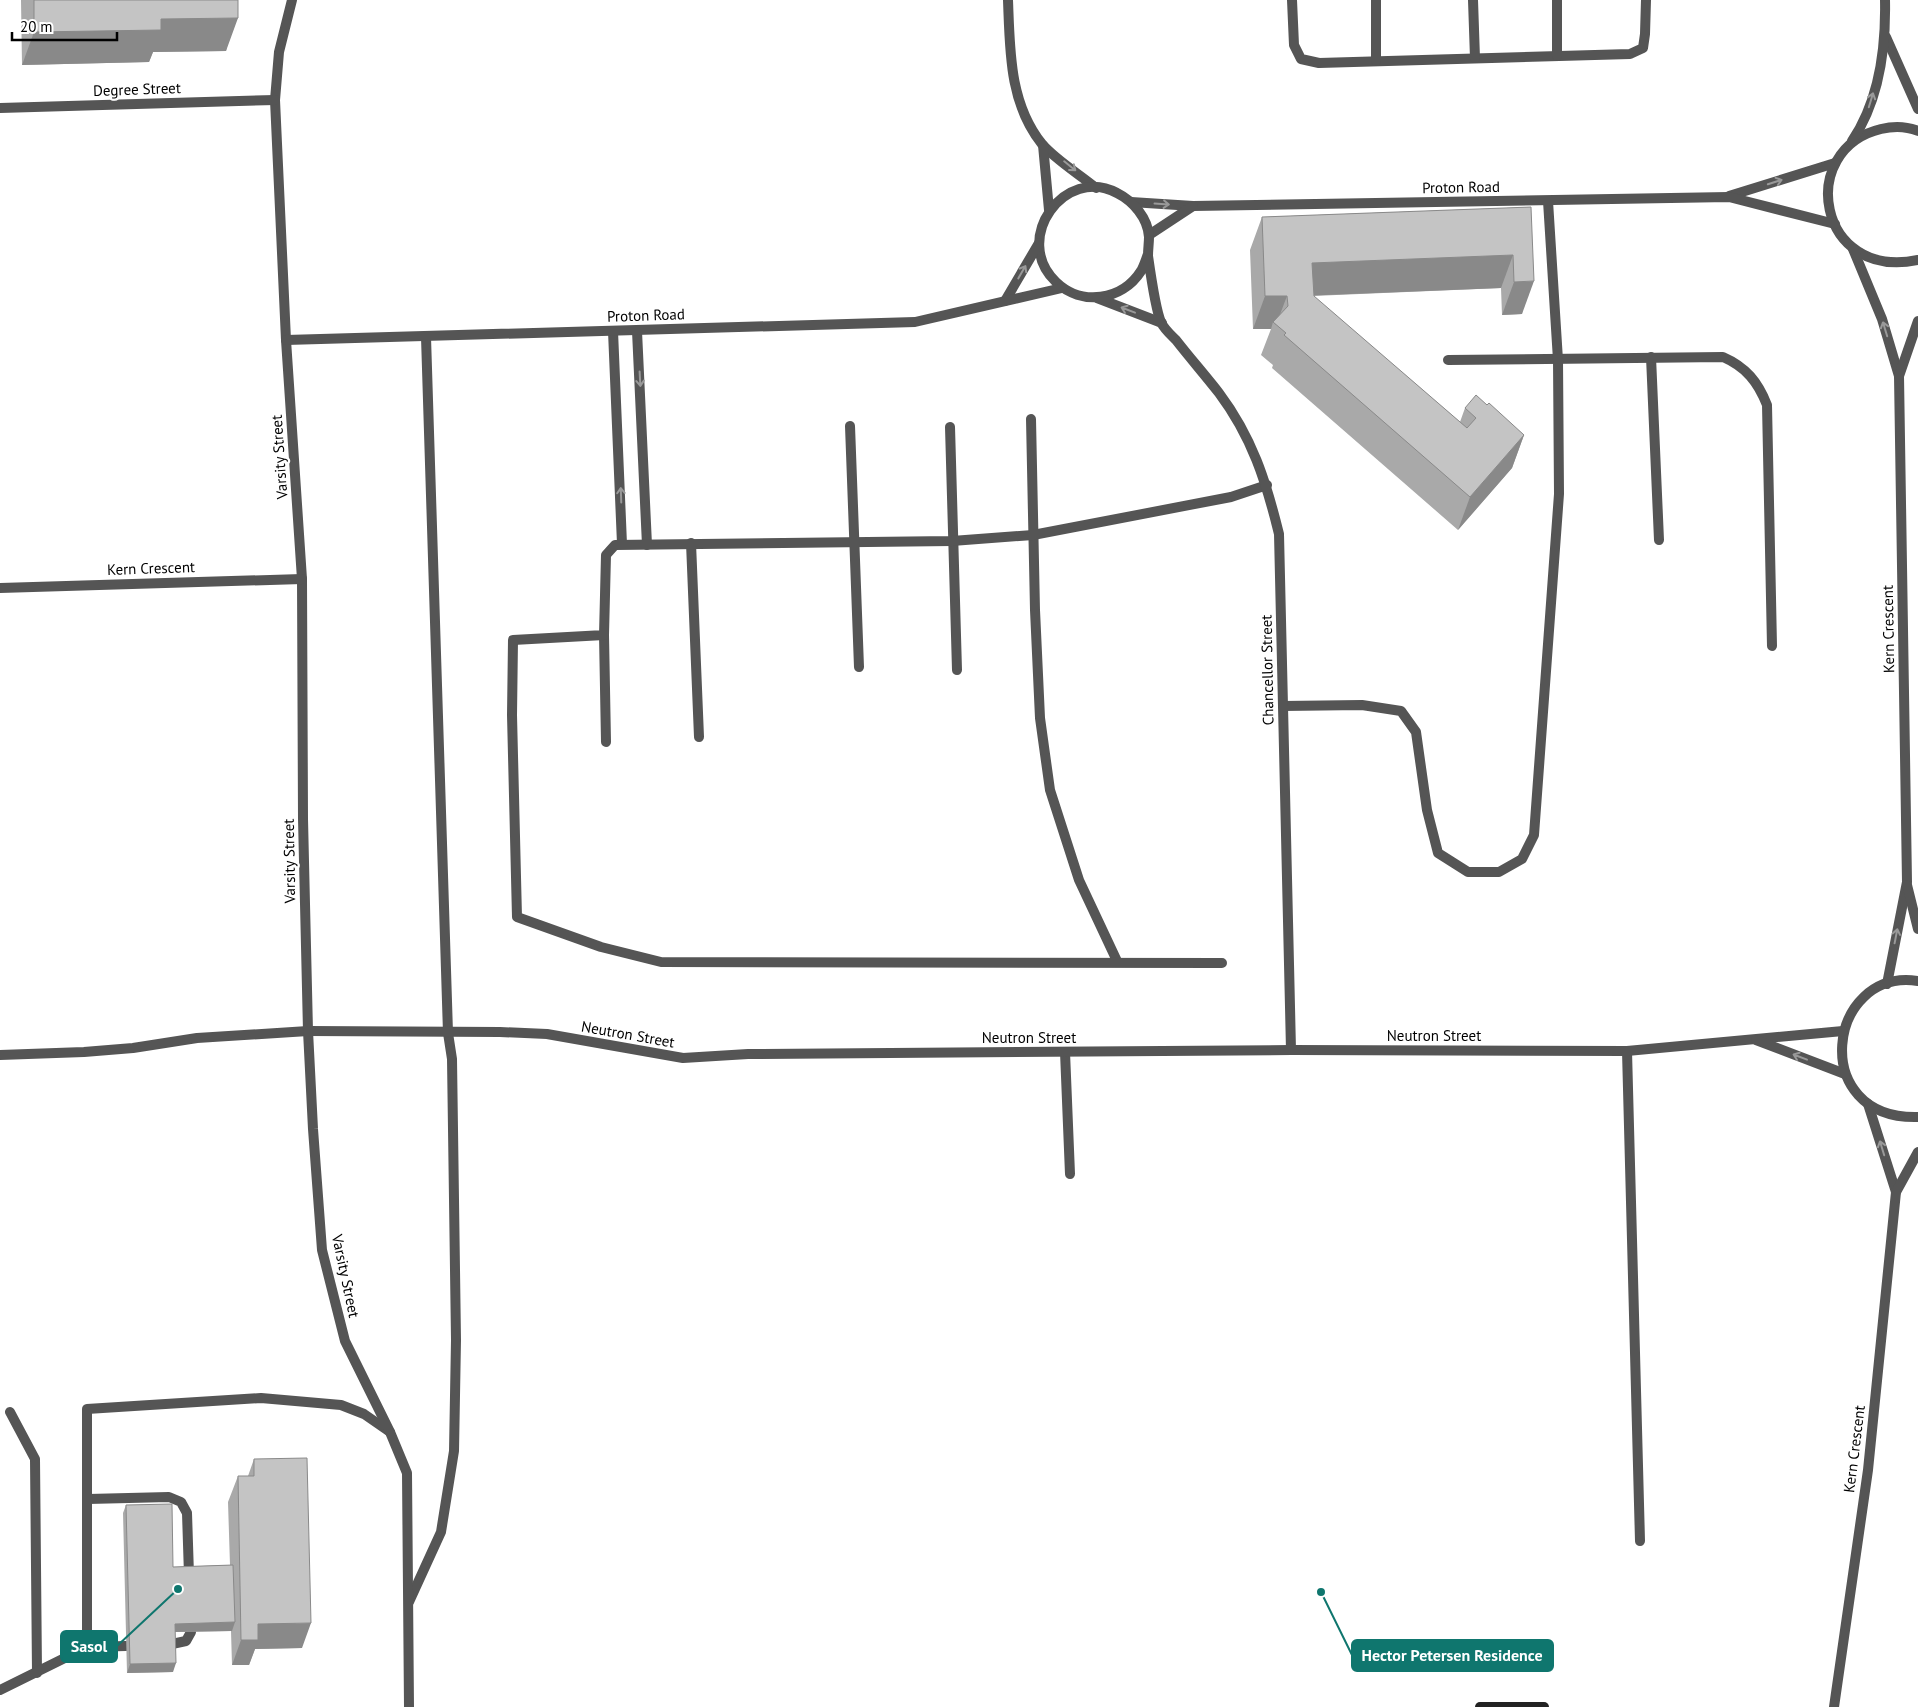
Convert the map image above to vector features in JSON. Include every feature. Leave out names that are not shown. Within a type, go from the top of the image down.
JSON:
[{"type":"main road","points":[[1480,1707],[1544,1707]]},
{"type":"street","name":"Varsity Street","points":[[292,0],[280,52],[274,100],[286,340],[302,579],[302,819],[308,1032],[322,1250],[345,1341],[390,1432],[407,1473],[409,1707]]},
{"type":"street","points":[[1008,0],[1010,45],[1017,99],[1029,124],[1043,145],[1096,188]]},
{"type":"street","points":[[1292,0],[1294,45],[1301,59],[1320,63],[1630,54],[1643,48],[1646,34],[1646,0]]},
{"type":"street","points":[[1376,0],[1376,62]]},
{"type":"street","points":[[1473,0],[1475,58]]},
{"type":"street","points":[[1557,0],[1557,56]]},
{"type":"street","points":[[1885,0],[1886,37],[1876,85],[1863,125],[1835,163],[1828,186],[1828,210],[1834,224],[1854,249],[1874,261],[1898,264],[1918,260]]},
{"type":"street","points":[[1886,37],[1918,109]]},
{"type":"street","name":"Degree Street","points":[[0,108],[274,100]]},
{"type":"street","points":[[1850,144],[1870,132],[1892,126],[1918,130]]},
{"type":"street","points":[[1043,145],[1049,210]]},
{"type":"street","name":"Proton Road","points":[[1728,197],[1835,163]]},
{"type":"street","points":[[1095,298],[1112,295],[1128,285],[1141,271],[1148,254],[1149,234],[1143,217],[1131,202],[1115,192],[1096,188],[1077,190],[1062,198],[1049,210],[1041,225],[1038,243],[1041,260],[1049,276],[1062,288],[1078,296],[1095,298],[1162,323]]},
{"type":"street","name":"Proton Road","points":[[1131,202],[1193,206],[1728,197],[1834,224]]},
{"type":"street","points":[[1284,706],[1362,705],[1401,711],[1416,732],[1427,810],[1438,853],[1468,872],[1499,872],[1522,859],[1534,834],[1559,494],[1558,360],[1548,201]]},
{"type":"street","points":[[1149,234],[1193,206]]},
{"type":"street","points":[[1005,301],[1038,243]]},
{"type":"street","name":"Kern Crescent","points":[[1854,249],[1882,319],[1899,376],[1907,882],[1887,984]]},
{"type":"street","name":"Chancellor Street","points":[[1148,254],[1162,323],[1219,394],[1251,445],[1267,485],[1279,534],[1291,1050]]},
{"type":"street","name":"Proton Road","points":[[286,340],[914,322],[1062,288]]},
{"type":"street","name":"Kern Crescent","points":[[1899,376],[1918,322]]},
{"type":"street","points":[[614,331],[622,544]]},
{"type":"street","points":[[638,331],[647,545]]},
{"type":"street","points":[[408,1602],[440,1532],[454,1451],[456,1330],[452,1059],[448,1033],[426,337]]},
{"type":"street","points":[[1651,357],[1658,540]]},
{"type":"street","points":[[1448,360],[1723,357],[1738,364],[1760,387],[1767,405],[1772,646]]},
{"type":"street","points":[[1032,419],[1033,535],[1040,718],[1050,790],[1079,880],[1117,961]]},
{"type":"street","points":[[850,426],[859,667]]},
{"type":"street","points":[[950,427],[957,670]]},
{"type":"street","points":[[606,742],[604,635],[606,555],[615,545],[952,541],[1033,535],[1231,497],[1267,485]]},
{"type":"street","points":[[691,544],[699,737]]},
{"type":"street","name":"Kern Crescent","points":[[0,588],[302,579]]},
{"type":"street","points":[[604,635],[512,640],[517,916],[601,947],[661,962],[1117,961],[1222,963]]},
{"type":"street","name":"Kern Crescent","points":[[1907,882],[1918,929]]},
{"type":"street","points":[[1918,981],[1909,980],[1887,984],[1868,994],[1852,1011],[1843,1031],[1841,1053],[1846,1074],[1855,1091],[1868,1104],[1885,1113],[1903,1117],[1918,1117]]},
{"type":"street","name":"Neutron Street","points":[[0,1055],[84,1052],[133,1048],[197,1038],[308,1032],[500,1032],[547,1034],[683,1058],[748,1054],[1291,1050],[1627,1051],[1843,1031]]},
{"type":"street","name":"Neutron Street","points":[[1753,1039],[1846,1074]]},
{"type":"street","points":[[1627,1051],[1640,1541]]},
{"type":"street","points":[[1065,1052],[1070,1174]]},
{"type":"street","name":"Kern Crescent","points":[[1868,1104],[1896,1192]]},
{"type":"street","name":"Kern Crescent","points":[[1834,1707],[1868,1470],[1896,1192],[1918,1152]]},
{"type":"street","points":[[87,1647],[87,1409],[167,1403],[270,1399],[341,1405],[364,1414],[390,1432]]},
{"type":"street","points":[[10,1412],[35,1459],[37,1673]]},
{"type":"street","points":[[88,1498],[169,1497],[181,1502],[187,1513],[189,1575]]},
{"type":"street","points":[[172,1644],[186,1641],[191,1632]]},
{"type":"street","points":[[0,1690],[87,1647],[126,1646]]},
{"type":"building","points":[[34,0],[238,0],[238,18],[161,19],[161,30],[34,32]]},
{"type":"building","points":[[1531,207],[1534,281],[1514,282],[1513,255],[1312,263],[1314,296],[1467,428],[1476,418],[1465,408],[1476,395],[1487,405],[1489,403],[1524,435],[1470,497],[1284,335],[1286,333],[1273,322],[1288,306],[1287,296],[1265,296],[1262,217]]},
{"type":"building","points":[[307,1458],[311,1623],[258,1624],[258,1640],[241,1640],[238,1476],[254,1476],[254,1459]]},
{"type":"building","points":[[172,1504],[173,1567],[233,1565],[235,1622],[175,1624],[176,1663],[130,1664],[126,1505]]},
{"type":"place","name":"Sasol","points":[[178,1589]]},
{"type":"place","name":"Hector Petersen Residence","points":[[1321,1592]]}]
